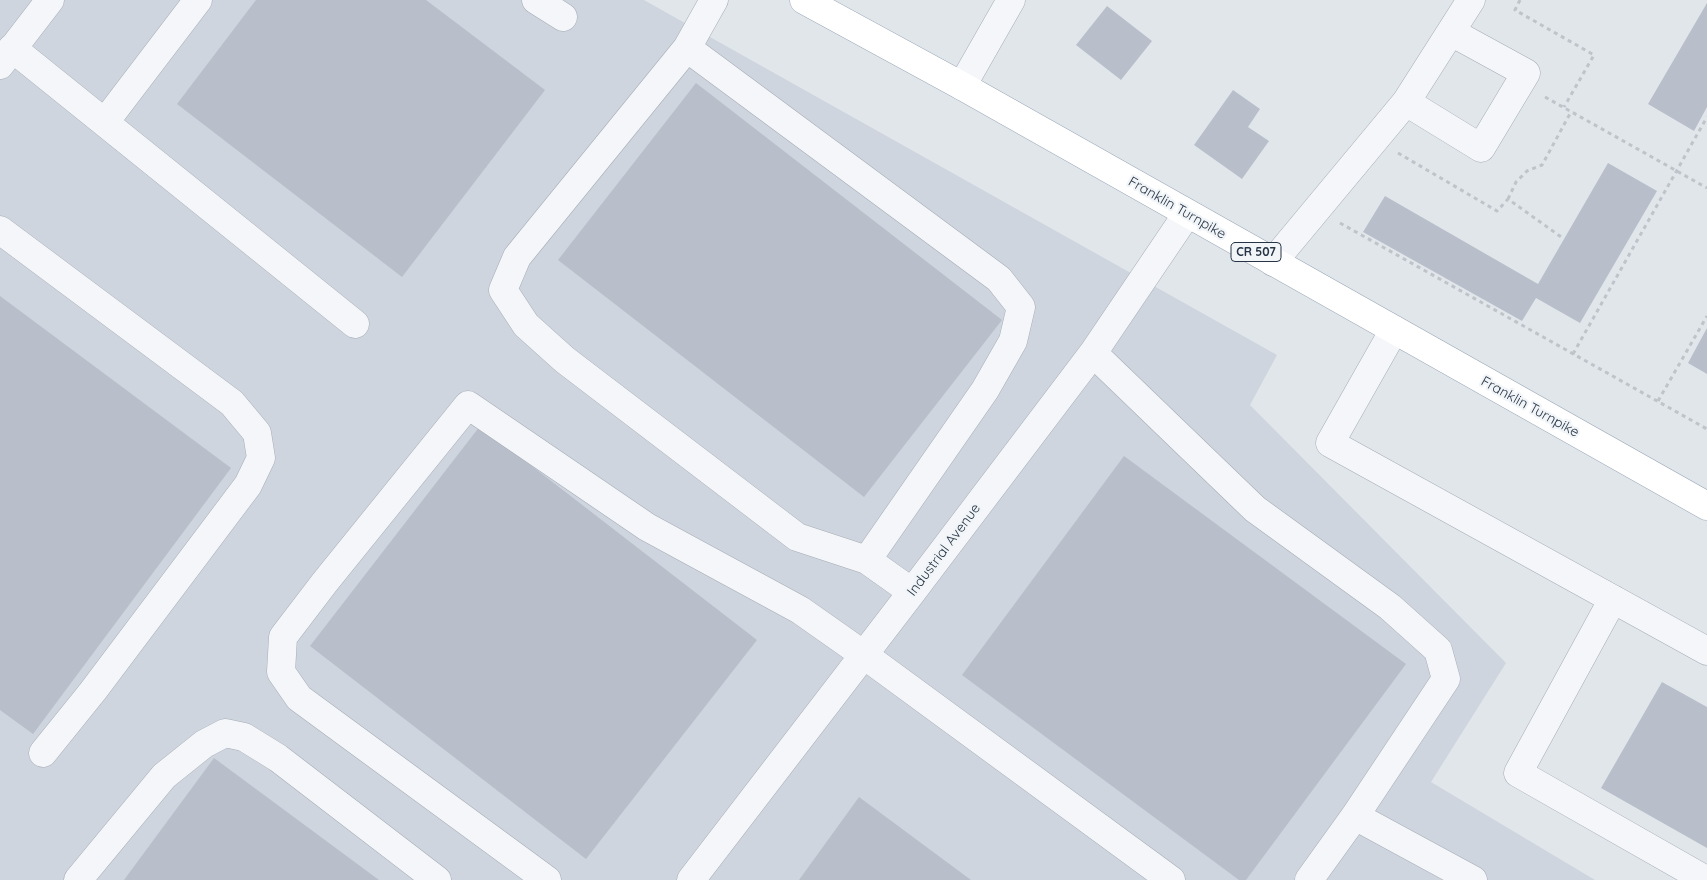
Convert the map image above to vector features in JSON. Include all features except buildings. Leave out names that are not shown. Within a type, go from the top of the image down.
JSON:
[{"type":"main road","name":"Franklin Turnpike","points":[[804,0],[962,86],[1707,506]]},
{"type":"street","points":[[50,0],[6,57],[105,122],[355,324]]},
{"type":"street","points":[[105,122],[198,0]]},
{"type":"street","points":[[536,0],[563,17]]},
{"type":"street","points":[[714,0],[687,48],[517,256],[503,290],[526,325],[565,360],[797,536],[867,560],[912,592]]},
{"type":"street","points":[[962,86],[1011,0]]},
{"type":"street","points":[[1273,262],[1406,102],[1471,0]]},
{"type":"street","points":[[1406,102],[1481,148],[1526,73],[1451,32]]},
{"type":"street","points":[[687,48],[999,279],[1021,307],[1013,341],[984,390],[867,560]]},
{"type":"street","name":"Industrial Avenue","points":[[691,880],[1093,353],[1187,214]]},
{"type":"street","points":[[0,230],[232,403],[257,433],[261,458],[248,485],[93,692],[43,753]]},
{"type":"street","points":[[1394,330],[1330,443],[1707,651]]},
{"type":"street","points":[[1093,353],[1254,509],[1390,607],[1438,650],[1446,679],[1355,816],[1309,880]]},
{"type":"street","points":[[547,880],[306,703],[300,698],[281,672],[283,637],[468,405],[647,527],[800,610],[1171,880]]},
{"type":"street","points":[[1614,599],[1518,773],[1706,880]]},
{"type":"street","points":[[78,880],[164,776],[204,744],[225,733],[244,737],[278,758],[437,880]]},
{"type":"street","points":[[1355,816],[1473,880]]},
{"type":"path","points":[[1520,0],[1515,10],[1594,55],[1564,107]]},
{"type":"path","points":[[1520,83],[1707,188]]},
{"type":"path","points":[[1376,140],[1497,211],[1508,199],[1516,182],[1527,171],[1542,165],[1571,112]]},
{"type":"path","points":[[1573,354],[1707,117]]},
{"type":"path","points":[[1508,199],[1564,239]]},
{"type":"path","points":[[1318,210],[1707,429]]},
{"type":"path","points":[[1658,401],[1707,316]]},
{"type":"shaded area","points":[[0,0],[644,0],[1277,355],[1250,405],[1506,663],[1431,782],[1595,880],[0,880]]}]
